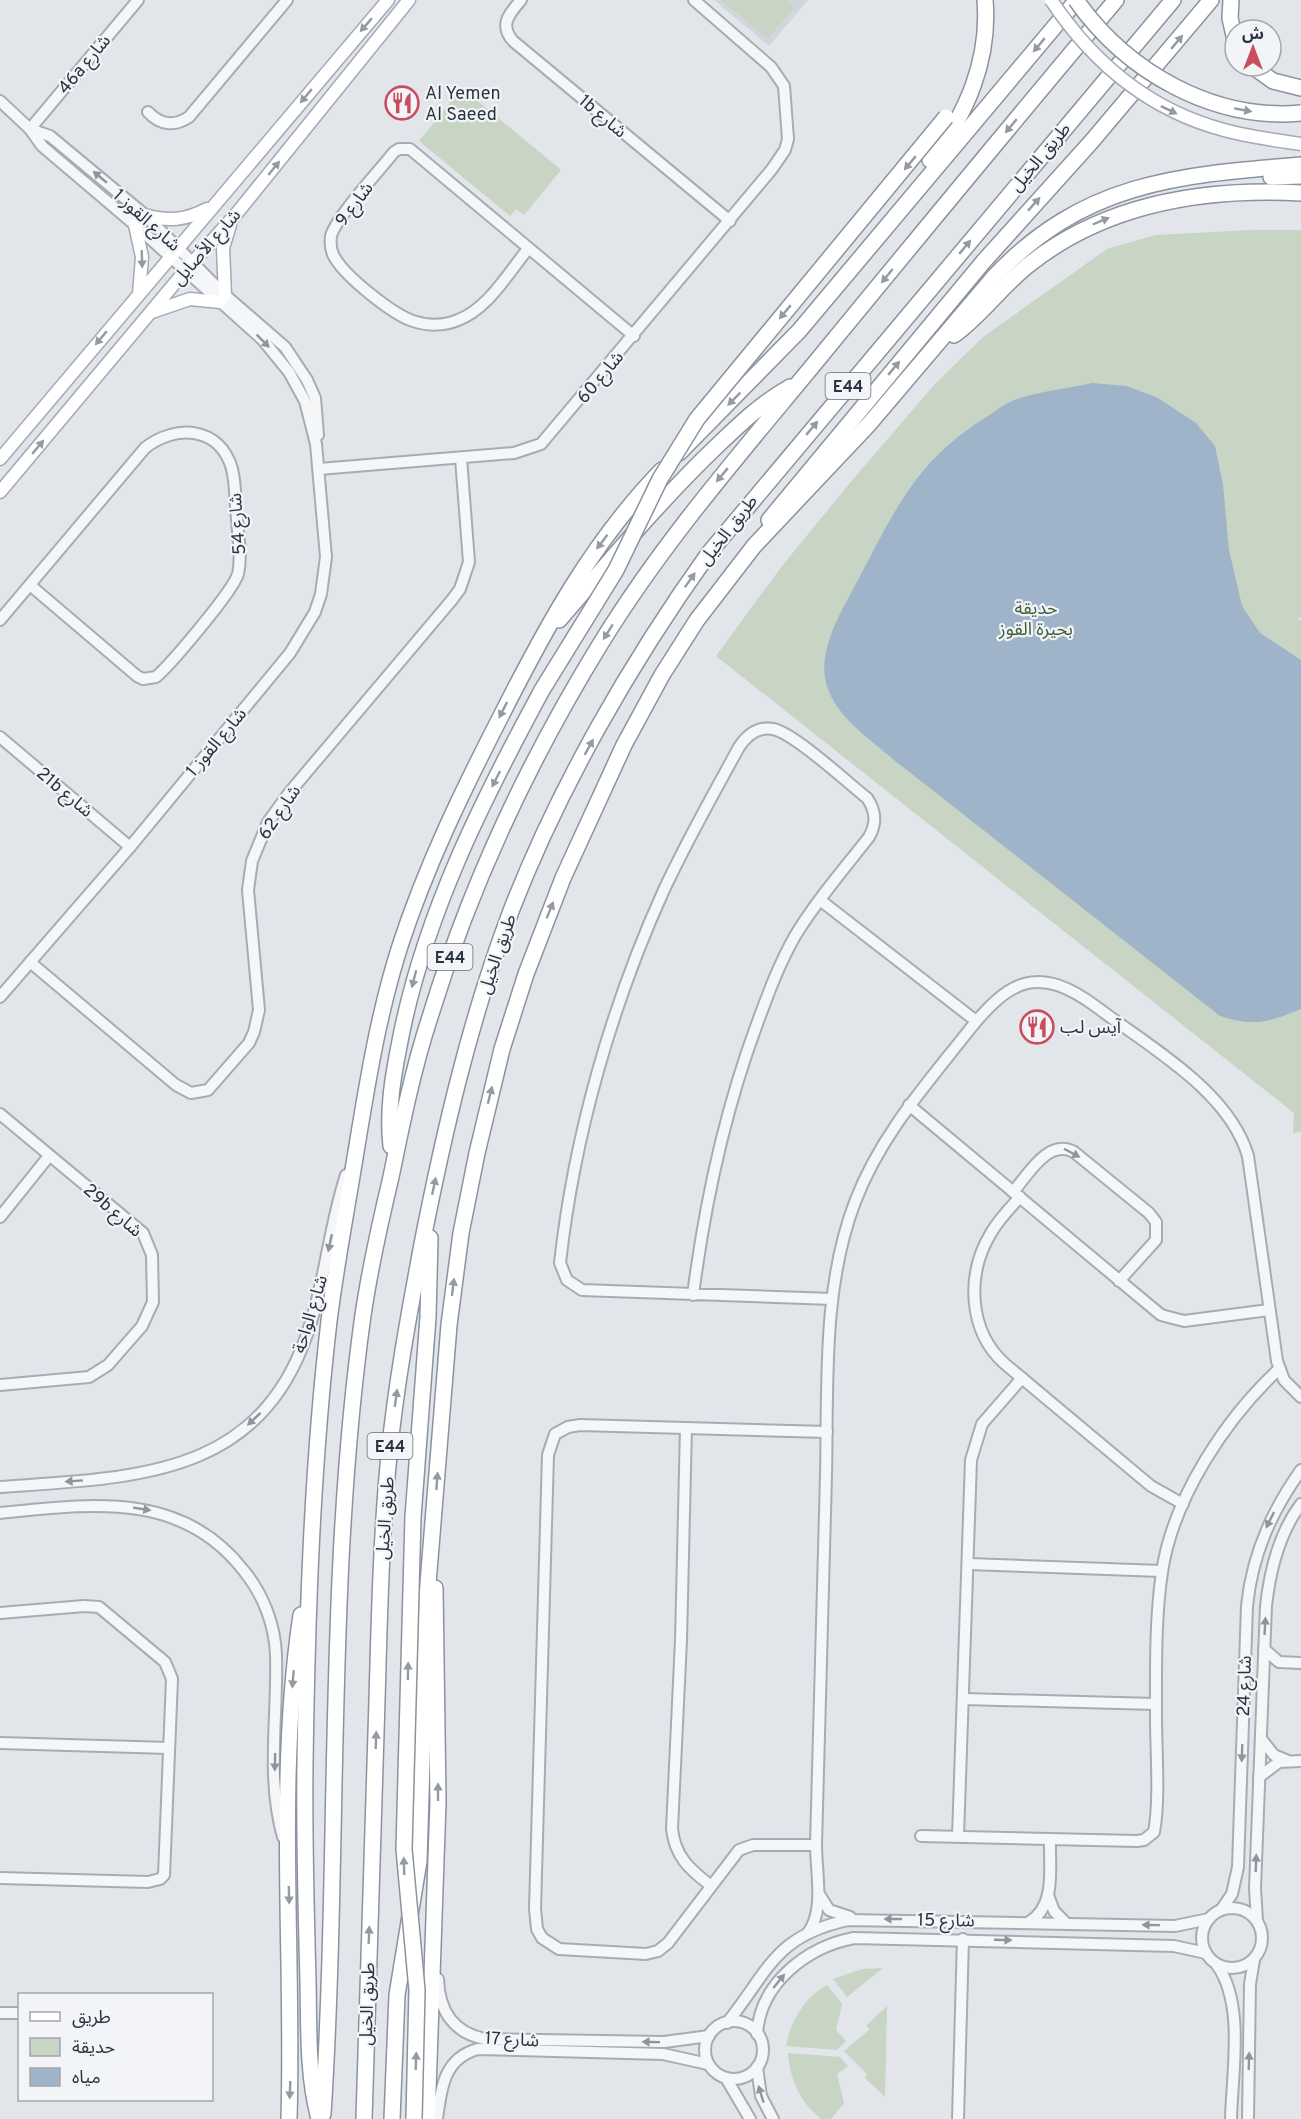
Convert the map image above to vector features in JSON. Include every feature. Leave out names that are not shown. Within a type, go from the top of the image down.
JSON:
[{"type":"highway","points":[[393,1164],[390,1140],[391,1092],[404,1019],[417,968],[435,916],[475,822],[542,690],[616,570],[660,479],[697,419],[946,117],[962,88],[973,57],[979,25],[980,0]]},
{"type":"highway","points":[[757,376],[823,288],[951,131],[969,98],[979,67],[985,35],[985,0]]},
{"type":"highway","name":"E44","points":[[321,2119],[330,1973],[336,1672],[345,1474],[366,1292],[415,1067],[444,972],[486,865],[529,773],[588,665],[646,573],[697,505],[1116,0]]},
{"type":"highway","name":"طريق الخيل","points":[[364,2119],[385,1508],[400,1371],[429,1210],[473,1025],[512,910],[567,789],[656,631],[729,528],[1173,0]]},
{"type":"highway","points":[[392,2119],[399,1983],[419,1861],[425,1621],[449,1325],[461,1233],[487,1109],[523,983],[584,829],[642,710],[697,620],[754,546],[786,497],[984,261],[1092,141],[1211,0]]},
{"type":"highway","points":[[1230,18],[1231,0]]},
{"type":"highway","points":[[321,2119],[313,2092],[309,2053],[304,1837],[306,1693],[325,1363],[357,1147],[380,1022],[409,920],[464,790],[537,644],[586,563],[618,520],[654,478],[799,331],[1078,2],[1104,35],[1131,58],[1183,90],[1207,101],[1241,110],[1277,114],[1301,113]]},
{"type":"highway","points":[[1269,78],[1301,88]]},
{"type":"highway","points":[[754,546],[837,459],[1006,264],[1049,229],[1111,196],[1181,177],[1301,165]]},
{"type":"highway","points":[[1181,177],[1301,176]]},
{"type":"highway","points":[[938,343],[965,326],[1030,263],[1063,240],[1101,221],[1141,207],[1187,198],[1239,193],[1301,193]]},
{"type":"highway","points":[[537,644],[683,479],[760,406],[798,383]]},
{"type":"highway","points":[[414,2119],[417,1990],[404,1849],[413,1517],[430,1290],[429,1210]]},
{"type":"highway","points":[[427,2119],[435,1892],[438,1676],[431,1539]]},
{"type":"highway","points":[[289,2119],[289,1854],[293,1683],[302,1608],[312,1559]]},
{"type":"main road","name":"شارع الأصايل","points":[[0,459],[388,0]]},
{"type":"main road","name":"شارع الأصايل","points":[[0,492],[189,266],[237,213],[409,0]]},
{"type":"main road","points":[[1051,0],[1075,34],[1096,57],[1118,77],[1151,100],[1187,118],[1225,131],[1301,144]]},
{"type":"main road","points":[[145,215],[164,219],[182,219],[213,206]]},
{"type":"main road","points":[[149,314],[190,299],[223,298],[223,248],[228,230],[237,213]]},
{"type":"main road","points":[[135,225],[142,257],[139,294]]},
{"type":"street","name":"46a شارع","points":[[30,129],[138,0]]},
{"type":"street","points":[[148,112],[166,124],[175,124],[189,117],[287,0]]},
{"type":"street","name":"1b شارع","points":[[521,0],[507,18],[508,35],[513,41],[730,221]]},
{"type":"street","name":"شارع 60","points":[[319,469],[524,452],[541,444],[634,336],[779,160],[785,150],[788,129],[786,100],[778,75],[694,0]]},
{"type":"street","name":"شارع القوز 1","points":[[0,101],[30,129],[42,146],[170,257],[189,266]]},
{"type":"street","name":"شارع القوز 1","points":[[0,997],[130,847],[290,653],[315,612],[321,594],[326,557],[316,444],[318,423],[315,398],[298,364],[272,333],[223,298],[189,266],[178,247],[145,215],[50,136],[30,129]]},
{"type":"street","name":"شارع 9","points":[[528,249],[481,306],[470,315],[443,324],[426,324],[398,314],[358,281],[339,264],[331,245],[336,225],[394,152],[405,148],[417,153],[528,249],[634,336]]},
{"type":"street","name":"شارع 54","points":[[0,620],[145,448],[157,439],[181,432],[206,435],[218,443],[226,455],[233,476],[238,572],[232,585],[156,677],[143,679],[137,676],[30,585]]},
{"type":"street","name":"شارع 62","points":[[30,962],[184,1090],[200,1093],[208,1090],[249,1043],[258,1022],[248,890],[256,848],[268,822],[289,793],[460,589],[469,562],[461,458]]},
{"type":"street","points":[[693,1295],[709,1189],[732,1096],[776,974],[795,935],[869,837],[875,821],[872,805],[867,798],[788,736],[780,731],[761,729],[744,739],[692,833],[637,954],[588,1111],[561,1254],[562,1272],[574,1286],[582,1290],[693,1295],[832,1299]]},
{"type":"street","name":"21b شارع","points":[[2,743],[130,847]]},
{"type":"street","points":[[820,900],[976,1021]]},
{"type":"street","points":[[808,1933],[817,1917],[816,1845],[827,1432],[832,1299],[842,1243],[855,1202],[878,1153],[909,1105],[976,1021],[999,996],[1026,983],[1056,983],[1083,996],[1216,1099],[1233,1121],[1248,1156],[1279,1369],[1284,1380],[1300,1397]]},
{"type":"street","points":[[909,1105],[1152,1308],[1172,1319],[1196,1320],[1269,1310]]},
{"type":"street","name":"29b شارع","points":[[0,1114],[143,1233],[152,1255],[153,1302],[142,1326],[99,1372],[78,1379],[0,1385]]},
{"type":"street","name":"شارع الواحة","points":[[0,1486],[110,1478],[161,1470],[213,1449],[258,1415],[283,1385],[306,1338],[315,1310],[340,1198],[357,1147]]},
{"type":"street","points":[[1119,1281],[1156,1240],[1156,1222],[1149,1213],[1074,1152],[1064,1148],[1054,1149],[1046,1155],[1017,1194],[985,1245],[977,1272],[975,1301],[983,1338],[993,1354],[1151,1486],[1184,1504]]},
{"type":"street","points":[[0,1217],[49,1156]]},
{"type":"street","points":[[921,1836],[1137,1841],[1149,1837],[1155,1825],[1156,1704],[1162,1571],[1184,1504],[1229,1423],[1254,1393],[1279,1369]]},
{"type":"street","points":[[958,1836],[973,1446],[989,1413],[1022,1378]]},
{"type":"street","points":[[816,1845],[746,1847],[733,1855],[668,1943],[652,1953],[559,1949],[543,1938],[535,1920],[550,1443],[555,1434],[574,1425],[827,1432]]},
{"type":"street","points":[[686,1428],[681,1640],[672,1828],[677,1852],[684,1863],[710,1884]]},
{"type":"street","name":"شارع 24","points":[[1221,1910],[1232,1894],[1238,1867],[1247,1606],[1251,1575],[1265,1532],[1301,1470]]},
{"type":"street","name":"شارع 24","points":[[1257,1921],[1255,1888],[1268,1590],[1273,1567],[1286,1530],[1301,1504]]},
{"type":"street","points":[[0,1513],[98,1505],[155,1512],[173,1516],[198,1529],[220,1545],[239,1564],[260,1596],[275,1641],[275,1797],[289,1854]]},
{"type":"street","points":[[969,1564],[1162,1571]]},
{"type":"street","points":[[0,1613],[92,1605],[112,1616],[169,1667],[172,1679],[165,1869],[159,1879],[148,1882],[0,1878]]},
{"type":"street","points":[[1264,1649],[1280,1662],[1301,1663]]},
{"type":"street","points":[[964,1699],[1156,1704]]},
{"type":"street","points":[[1262,1739],[1269,1750],[1286,1760],[1301,1761]]},
{"type":"street","points":[[0,1743],[169,1748]]},
{"type":"street","points":[[1259,1777],[1268,1768],[1286,1760]]},
{"type":"street","points":[[1029,1922],[1040,1914],[1048,1895],[1050,1839]]},
{"type":"street","points":[[817,1888],[829,1910],[839,1915],[858,1919]]},
{"type":"street","name":"17 شارع","points":[[435,1892],[440,1995],[447,2014],[466,2033],[492,2040],[595,2042],[675,2042],[709,2036]]},
{"type":"street","points":[[1048,1895],[1054,1911],[1067,1924]]},
{"type":"street","points":[[1231,2119],[1233,2002],[1230,1987],[1217,1964],[1206,1953],[1202,1935],[1209,1919],[1221,1910],[1241,1909],[1257,1921],[1261,1929],[1262,1946],[1254,1960],[1250,1984],[1248,2119]]},
{"type":"street","name":"شارع 15","points":[[727,2023],[766,1966],[784,1949],[808,1933],[835,1923],[858,1919],[1174,1926],[1209,1919]]},
{"type":"street","name":"شارع 15","points":[[757,2034],[760,2012],[778,1981],[795,1964],[822,1948],[842,1940],[866,1937],[1173,1946],[1206,1953]]},
{"type":"street","points":[[958,2119],[963,1939]]},
{"type":"street","points":[[1217,1964],[1232,1968],[1254,1960]]},
{"type":"street","points":[[0,2013],[18,2013]]},
{"type":"street","points":[[750,2119],[726,2078],[708,2064],[705,2050],[709,2036],[727,2023],[747,2025],[757,2034],[763,2050],[757,2067],[761,2096],[773,2119]]},
{"type":"street","name":"17 شارع","points":[[437,2119],[442,2082],[448,2069],[465,2054],[478,2049],[663,2054],[708,2064]]},
{"type":"street","points":[[726,2078],[740,2078],[757,2067]]},
{"type":"shaded area","points":[[714,0],[808,0],[769,46]]},
{"type":"green space","points":[[721,0],[785,0],[794,8],[768,39]]},
{"type":"green space","points":[[462,88],[561,170],[524,215],[516,209],[510,216],[419,141]]},
{"type":"green space","name":"حديقة بحيرة القوز","points":[[1301,230],[1301,618],[1297,618],[1301,621],[1301,1132],[1293,1133],[1294,1113],[716,656],[782,566],[854,478],[935,384],[983,337],[1107,249],[1155,235]]},
{"type":"green space","points":[[883,1968],[847,1997],[833,1979],[862,1969]]},
{"type":"green space","points":[[827,1985],[842,2004],[836,2030],[846,2041],[837,2050],[786,2046],[791,2027],[805,2003]]},
{"type":"green space","points":[[887,2006],[885,2097],[865,2078],[867,2074],[844,2051],[870,2029],[866,2026]]},
{"type":"green space","points":[[788,2053],[840,2057],[848,2066],[837,2074],[844,2103],[831,2119],[821,2119],[802,2098],[791,2072]]},
{"type":"water","name":"حديقة بحيرة القوز","points":[[1092,383],[1127,386],[1158,398],[1196,423],[1215,446],[1223,485],[1229,550],[1242,606],[1260,633],[1301,660],[1301,1009],[1270,1020],[1252,1022],[1220,1016],[863,734],[835,703],[825,678],[826,653],[834,627],[896,509],[924,470],[961,434],[1009,403],[1032,395]]},
{"type":"place","name":"Al Yemen Al Saeed","points":[[402,103]]},
{"type":"place","name":"آيس لب","points":[[1037,1027]]}]
